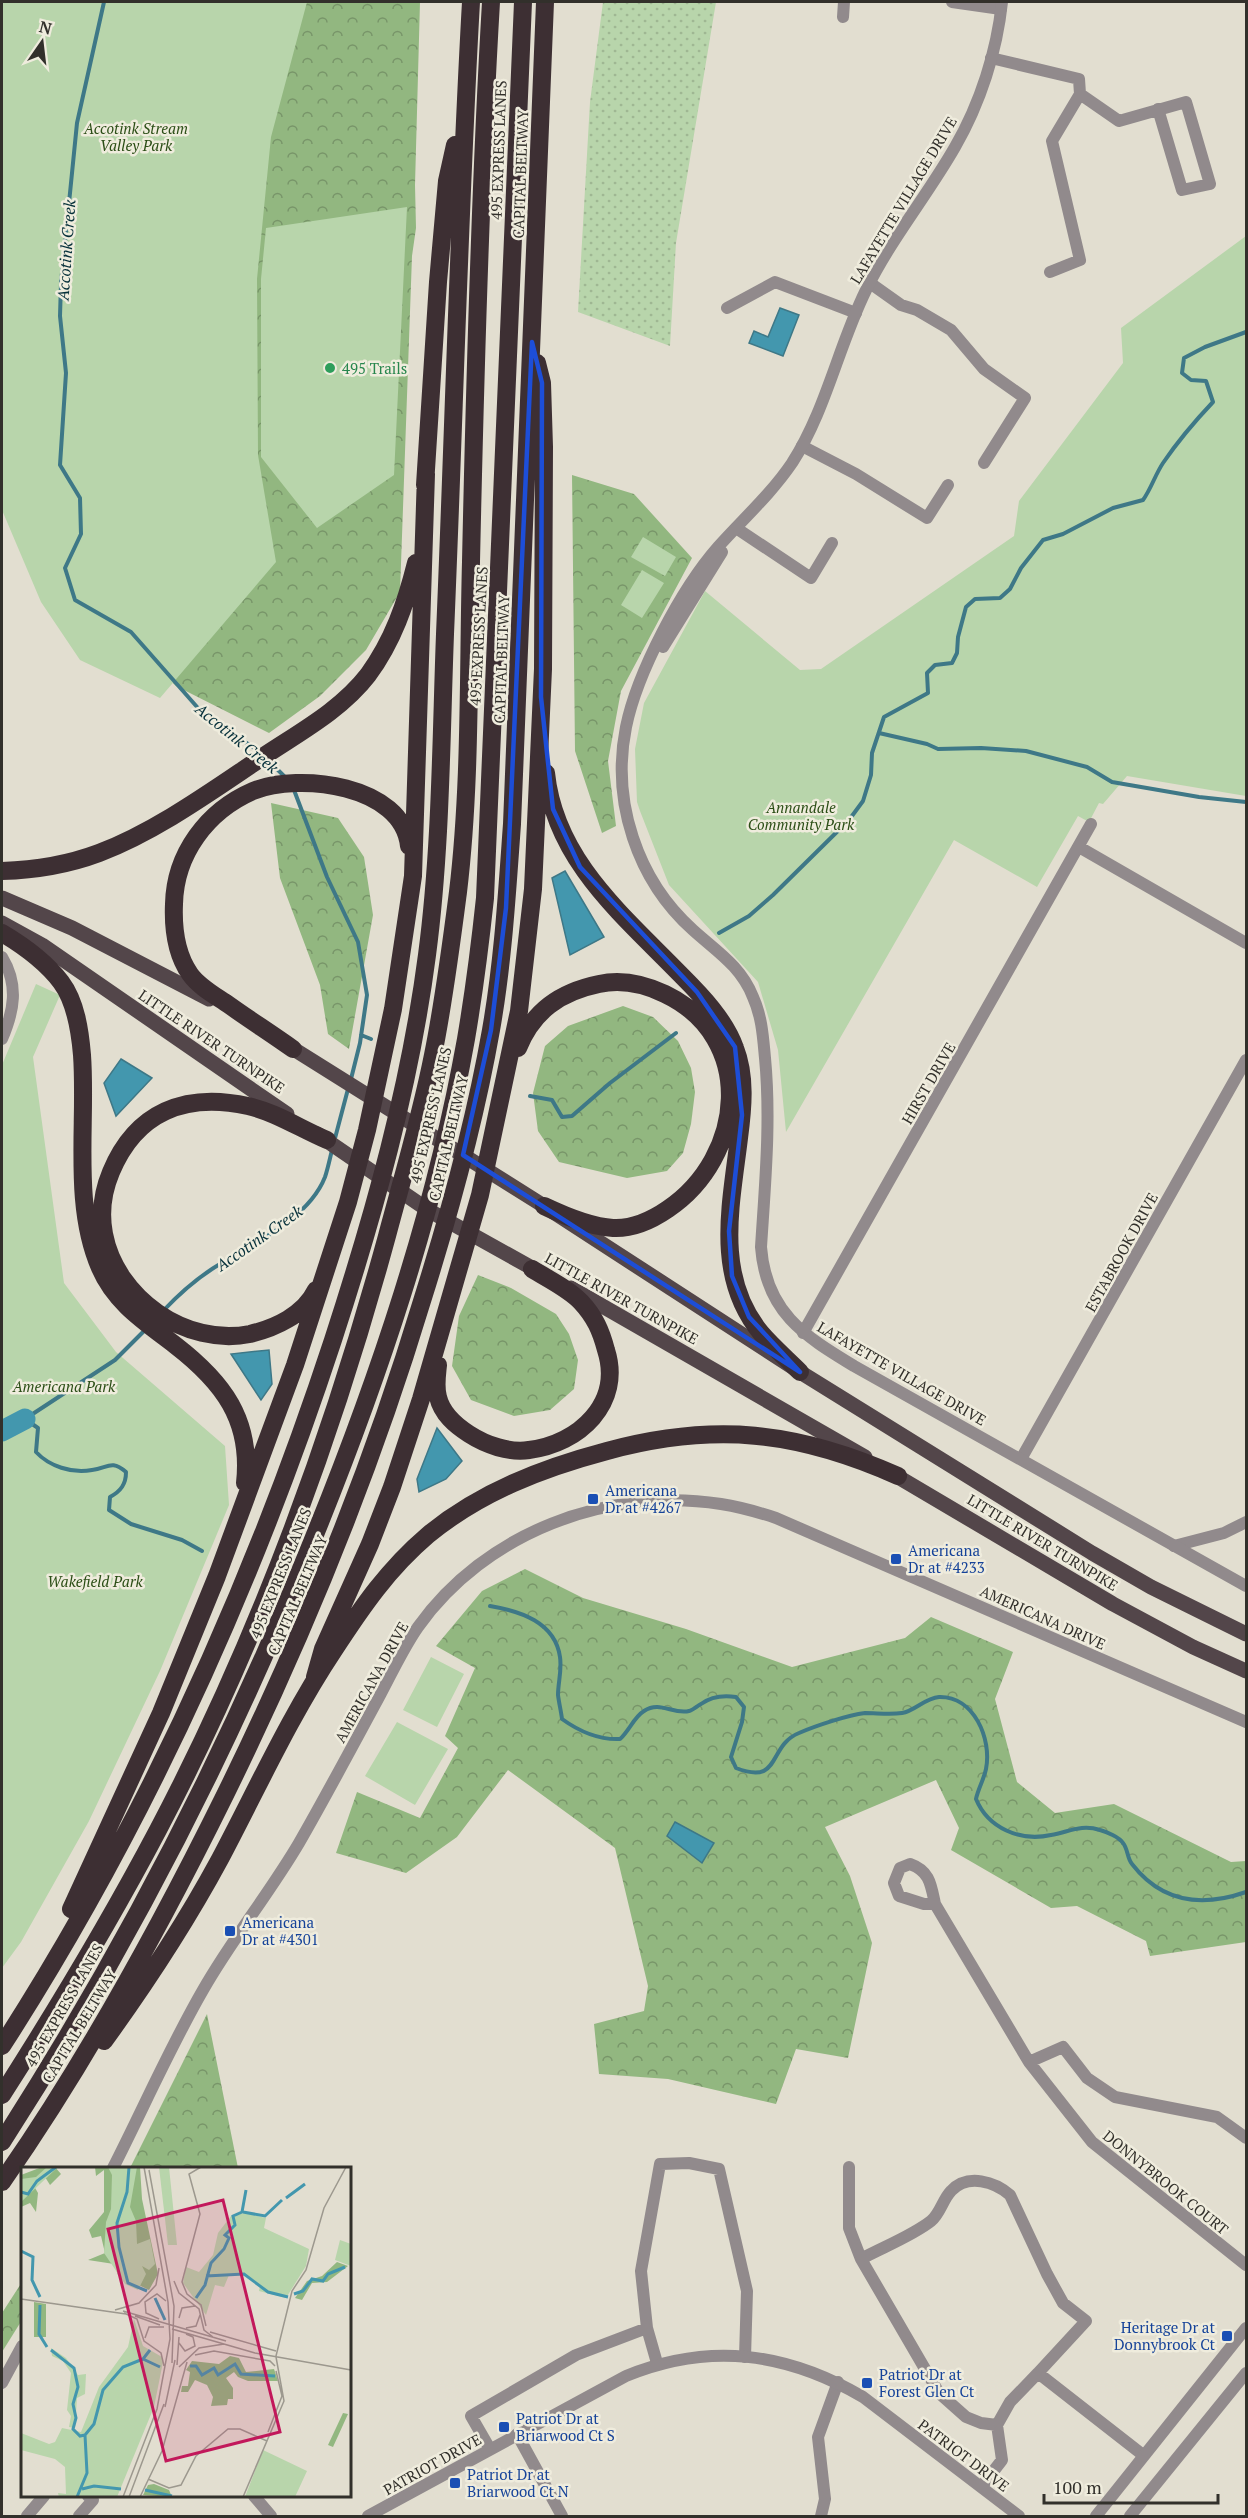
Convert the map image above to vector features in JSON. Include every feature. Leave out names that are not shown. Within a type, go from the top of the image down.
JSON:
[{"type":"highway","points":[[2,2046],[79,1917],[133,1818],[189,1707],[241,1591],[315,1396],[353,1281],[389,1148],[418,1010],[433,899],[471,2]]},
{"type":"highway","name":"495 EXPRESS LANES","points":[[2,2095],[132,1879],[194,1758],[250,1635],[295,1524],[334,1414],[373,1286],[422,1104],[446,982],[459,886],[464,826],[472,511],[491,2]]},
{"type":"highway","name":"495 EXPRESS LANES","points":[[2,2142],[66,2039],[140,1910],[189,1817],[262,1663],[315,1536],[356,1429],[405,1286],[438,1164],[455,1093],[473,1000],[487,874],[523,2]]},
{"type":"highway","name":"CAPITAL BELTWAY","points":[[4,2178],[130,1977],[210,1825],[284,1671],[330,1565],[376,1446],[453,1198],[491,1030],[506,908],[512,824],[545,2]]},
{"type":"highway","points":[[18,2020],[129,1786],[217,1576],[291,1376],[331,1256],[359,1161],[384,1055],[409,908],[415,835],[426,474],[433,353],[447,181],[465,103]]},
{"type":"highway","points":[[315,1677],[323,1648],[370,1544],[392,1486],[444,1322],[480,1195],[519,1011],[532,898],[541,697],[544,447],[542,383],[532,342]]},
{"type":"highway","points":[[2,871],[36,870],[72,862],[130,839],[211,791],[312,724],[353,692],[367,676],[391,639],[408,597],[418,557],[426,474]]},
{"type":"highway","points":[[541,697],[544,750],[551,800],[565,840],[575,858],[604,896],[716,1014],[735,1047],[742,1085],[742,1115],[729,1231],[732,1276],[749,1317],[762,1334],[800,1372]]},
{"type":"highway","points":[[293,1049],[204,988],[190,975],[182,959],[173,919],[177,876],[194,838],[223,808],[254,791],[276,785],[308,783],[364,794],[396,814],[404,827],[410,859],[409,908]]},
{"type":"highway","points":[[2,933],[35,955],[50,969],[63,983],[74,1008],[79,1028],[83,1078],[84,1187],[87,1224],[94,1253],[118,1285],[136,1316],[177,1346],[204,1370],[226,1395],[239,1421],[247,1461],[243,1498],[217,1576]]},
{"type":"highway","points":[[502,1095],[523,1036],[543,1008],[582,987],[606,982],[635,984],[673,998],[693,1012],[712,1033],[723,1054],[730,1080],[730,1111],[723,1138],[713,1163],[698,1185],[678,1203],[657,1217],[638,1225],[614,1228],[567,1217],[544,1206]]},
{"type":"highway","points":[[327,1140],[278,1113],[247,1106],[222,1102],[188,1104],[162,1112],[130,1138],[119,1153],[103,1197],[102,1216],[104,1234],[118,1285],[182,1327],[204,1334],[240,1336],[284,1321],[303,1308],[314,1294],[331,1256]]},
{"type":"highway","points":[[444,1322],[438,1367],[438,1396],[445,1413],[458,1427],[478,1440],[501,1448],[527,1451],[552,1445],[574,1435],[590,1423],[603,1404],[608,1386],[609,1359],[598,1325],[580,1300],[532,1269]]},
{"type":"highway","points":[[4,2178],[128,2007],[181,1924],[217,1863],[315,1677],[361,1607],[406,1555],[428,1535],[455,1514],[513,1482],[628,1445],[669,1437],[705,1433],[739,1434],[803,1443],[869,1464],[898,1476]]},
{"type":"main road","name":"LITTLE RIVER TURNPIKE","points":[[2,898],[123,954],[214,1001],[544,1206],[800,1372],[1150,1587],[1246,1634]]},
{"type":"main road","name":"LITTLE RIVER TURNPIKE","points":[[2,923],[42,945],[278,1113]]},
{"type":"main road","name":"LITTLE RIVER TURNPIKE","points":[[327,1140],[428,1210],[495,1250],[579,1292],[898,1476],[1113,1604],[1174,1637],[1246,1671]]},
{"type":"street","points":[[843,17],[844,2]]},
{"type":"street","points":[[952,2],[1002,5]]},
{"type":"street","name":"LAFAYETTE VILLAGE DRIVE","points":[[1002,5],[991,58],[971,114],[956,145],[899,230],[870,283],[856,313],[821,406],[802,446],[778,482],[700,569],[672,615],[648,666],[633,701],[622,752],[622,776],[627,817],[636,847],[658,891],[693,931],[738,970],[758,1009],[769,1096],[762,1264],[775,1300],[785,1315],[803,1333],[854,1366],[1246,1586]]},
{"type":"street","points":[[991,58],[1079,80],[1080,94],[1053,141],[1080,260],[1050,272]]},
{"type":"street","points":[[1080,94],[1119,121],[1158,109],[1186,102],[1210,184],[1182,190],[1158,109]]},
{"type":"street","points":[[727,308],[775,282],[856,313]]},
{"type":"street","points":[[870,283],[901,305],[918,310],[951,330],[984,369],[1025,398],[984,463]]},
{"type":"street","points":[[802,446],[856,474],[927,518],[948,485]]},
{"type":"street","points":[[736,528],[811,578],[832,543]]},
{"type":"street","name":"HIRST DRIVE","points":[[803,1333],[1091,824]]},
{"type":"street","points":[[1079,847],[1246,943]]},
{"type":"street","points":[[2,957],[12,978],[14,993],[12,1010],[2,1040]]},
{"type":"street","name":"ESTABROOK DRIVE","points":[[1021,1459],[1246,1060]]},
{"type":"street","name":"AMERICANA DRIVE","points":[[114,2167],[202,1991],[229,1948],[278,1880],[418,1628],[442,1598],[478,1565],[505,1546],[559,1521],[617,1505],[658,1500],[721,1504],[776,1518],[1246,1722]]},
{"type":"street","points":[[1174,1546],[1224,1533],[1246,1522]]},
{"type":"street","name":"DONNYBROOK COURT","points":[[935,1904],[1029,2062],[1092,2142],[1246,2263]]},
{"type":"street","points":[[1029,2062],[1063,2047],[1087,2078],[1115,2097],[1217,2117],[1246,2138]]},
{"type":"street","points":[[657,2363],[647,2328],[641,2271],[660,2164],[688,2163],[719,2169],[747,2291],[745,2357]]},
{"type":"street","points":[[849,2167],[849,2228],[861,2259],[939,2393],[966,2416],[981,2423],[997,2425]]},
{"type":"street","points":[[861,2259],[933,2221],[952,2190],[958,2186],[969,2182],[984,2181],[1003,2189],[1010,2195],[1063,2303],[1086,2321],[1010,2402],[997,2425],[1002,2460],[982,2486]]},
{"type":"street","points":[[490,2449],[471,2416],[576,2355],[647,2328]]},
{"type":"street","points":[[1096,2517],[1246,2328]]},
{"type":"street","points":[[2,2383],[21,2348]]},
{"type":"street","name":"PATRIOT DRIVE","points":[[368,2517],[603,2387],[657,2363],[716,2356],[745,2357],[793,2365],[838,2382],[863,2397],[982,2486],[1019,2517]]},
{"type":"street","points":[[1038,2373],[1143,2455]]},
{"type":"street","points":[[1130,2517],[1246,2373]]},
{"type":"street","points":[[821,2517],[825,2499],[818,2437],[838,2382]]},
{"type":"street","points":[[518,2434],[562,2517]]},
{"type":"street","points":[[27,2517],[43,2497]]},
{"type":"street","points":[[79,2517],[93,2500],[89,2497]]},
{"type":"street","points":[[255,2497],[271,2517]]},
{"type":"highlighted area","points":[[532,342],[542,383],[541,697],[553,809],[580,867],[697,992],[735,1047],[742,1115],[729,1231],[732,1276],[749,1317],[800,1372],[463,1155],[491,1030],[506,908]]},
{"type":"green space","points":[[2,2],[420,2],[416,228],[412,256],[400,592],[366,650],[320,696],[269,733],[176,686],[58,574]]},
{"type":"green space","name":"Accotink Stream Valley Park","points":[[2,2],[307,2],[271,137],[257,279],[258,455],[276,562],[160,698],[80,660],[41,602],[2,510]]},
{"type":"green space","points":[[603,2],[716,2],[676,243],[670,346],[578,312],[590,102]]},
{"type":"green space","name":"495 Trails","points":[[407,207],[394,475],[317,528],[261,457],[261,279],[266,228]]},
{"type":"green space","name":"Annandale Community Park","points":[[1246,236],[1246,796],[1127,776],[1103,804],[1099,803],[1089,822],[1078,816],[1037,887],[954,840],[786,1132],[778,1050],[758,982],[669,885],[637,802],[635,749],[644,703],[705,591],[800,670],[821,669],[1014,536],[1019,501],[1123,363],[1121,328]]},
{"type":"green space","points":[[572,475],[634,494],[692,558],[621,691],[608,761],[616,826],[602,833],[575,751]]},
{"type":"green space","points":[[643,537],[676,557],[665,576],[631,557]]},
{"type":"green space","points":[[642,570],[664,583],[642,618],[621,605]]},
{"type":"green space","points":[[271,803],[338,818],[364,857],[373,915],[349,1049],[328,1034],[320,985],[280,878]]},
{"type":"green space","points":[[36,984],[60,995],[33,1057],[64,1283],[116,1352],[225,1446],[229,1505],[160,1671],[89,1821],[21,1942],[2,1968],[2,1065]]},
{"type":"green space","points":[[623,1006],[653,1017],[678,1041],[691,1068],[695,1092],[691,1124],[683,1153],[667,1171],[627,1178],[559,1162],[538,1131],[533,1093],[545,1046],[568,1026]]},
{"type":"green space","points":[[478,1275],[511,1288],[556,1314],[569,1334],[578,1360],[574,1389],[550,1410],[514,1416],[471,1400],[452,1366],[459,1316]]},
{"type":"green space","points":[[525,1569],[583,1598],[686,1629],[792,1667],[905,1638],[931,1617],[1013,1652],[995,1699],[1017,1782],[1055,1813],[1114,1804],[1231,1862],[1246,1861],[1246,1942],[1150,1956],[1146,1941],[1077,1906],[1051,1908],[951,1850],[959,1828],[936,1780],[825,1827],[850,1876],[872,1943],[848,2058],[796,2049],[776,2104],[668,2079],[599,2074],[594,2024],[644,2011],[648,1986],[615,1848],[508,1770],[457,1837],[406,1873],[336,1853],[357,1792],[420,1818],[458,1748],[445,1736],[475,1668],[436,1646],[482,1591]]},
{"type":"green space","points":[[431,1657],[464,1674],[437,1727],[403,1710]]},
{"type":"green space","points":[[397,1722],[448,1749],[415,1805],[365,1776]]},
{"type":"green space","points":[[207,2014],[238,2167],[130,2167]]},
{"type":"green space","points":[[21,2284],[21,2322],[2,2352],[2,2313]]},
{"type":"water","points":[[780,308],[799,315],[783,356],[749,343],[754,331],[768,337]]},
{"type":"water","points":[[565,871],[604,937],[570,955],[552,878]]},
{"type":"water","points":[[121,1059],[152,1078],[116,1116],[104,1083]]},
{"type":"water","points":[[269,1350],[272,1384],[261,1400],[231,1354]]},
{"type":"water","points":[[437,1428],[462,1461],[446,1479],[419,1492],[417,1479]]},
{"type":"water","points":[[675,1822],[714,1843],[702,1863],[667,1836]]},
{"type":"waterway","name":"Accotink Creek","points":[[104,2],[77,123],[61,283],[60,316],[66,373],[60,465],[80,498],[81,534],[65,568],[75,600],[131,632],[205,716],[259,751]]},
{"type":"waterway","points":[[719,933],[749,916],[849,820],[863,801],[871,775],[872,753],[884,717],[928,693],[927,673],[935,665],[952,663],[957,653],[958,637],[966,607],[975,599],[1000,598],[1010,589],[1021,568],[1043,540],[1063,534],[1113,508],[1143,500],[1169,455],[1213,402],[1206,381],[1191,380],[1182,373],[1184,358],[1205,347],[1246,332]]},
{"type":"waterway","points":[[879,733],[927,744],[938,749],[981,748],[1026,751],[1087,767],[1112,782],[1199,797],[1246,802]]},
{"type":"waterway","name":"Accotink Creek","points":[[269,761],[287,779]]},
{"type":"waterway","name":"Accotink Creek","points":[[294,790],[327,877],[358,942],[367,995],[360,1043],[351,1079]]},
{"type":"waterway","points":[[530,1096],[552,1100],[562,1117],[572,1116],[610,1083],[676,1033]]},
{"type":"waterway","points":[[361,1035],[371,1039]]},
{"type":"waterway","name":"Accotink Creek","points":[[334,1142],[348,1089]]},
{"type":"waterway","name":"Accotink Creek","points":[[163,1311],[204,1274],[280,1228],[307,1205],[325,1177],[332,1150]]},
{"type":"waterway","points":[[145,1330],[115,1360],[25,1419],[38,1428],[36,1452],[54,1465],[77,1471],[113,1465],[126,1472],[122,1487],[110,1497],[109,1510],[131,1524],[182,1540],[202,1551]]},
{"type":"waterway","name":"Accotink Creek","points":[[2,1431],[25,1419]]},
{"type":"waterway","points":[[490,1606],[524,1615],[544,1627],[551,1635],[560,1657],[558,1695],[562,1719],[590,1734],[620,1739],[637,1717],[650,1708],[661,1707],[683,1712],[694,1709],[713,1698],[736,1697],[744,1707],[742,1722],[731,1757],[736,1768],[761,1772],[768,1768],[789,1739],[806,1730],[858,1714],[902,1713],[934,1698],[951,1699],[971,1711],[983,1733],[986,1745],[986,1769],[976,1799],[988,1818],[997,1825],[1017,1834],[1039,1837],[1081,1828],[1093,1828],[1106,1832],[1121,1841],[1126,1848],[1130,1862],[1156,1887],[1170,1894],[1199,1900],[1230,1897],[1246,1892]]},
{"type":"place","name":"495 Trails","points":[[330,368]]},
{"type":"place","name":"Americana Dr at #4267","points":[[593,1499]]},
{"type":"place","name":"Americana Dr at #4233","points":[[896,1559]]},
{"type":"place","name":"Americana Dr at #4301","points":[[230,1931]]},
{"type":"place","name":"Heritage Dr at Donnybrook Ct","points":[[1227,2336]]},
{"type":"place","name":"Patriot Dr at Forest Glen Ct","points":[[867,2383]]},
{"type":"place","name":"Patriot Dr at Briarwood Ct S","points":[[504,2427]]},
{"type":"place","name":"Patriot Dr at Briarwood Ct N","points":[[455,2483]]},
{"type":"park label","name":"Americana Park","points":[[64,1386]]},
{"type":"park label","name":"Wakefield Park","points":[[95,1581]]}]
